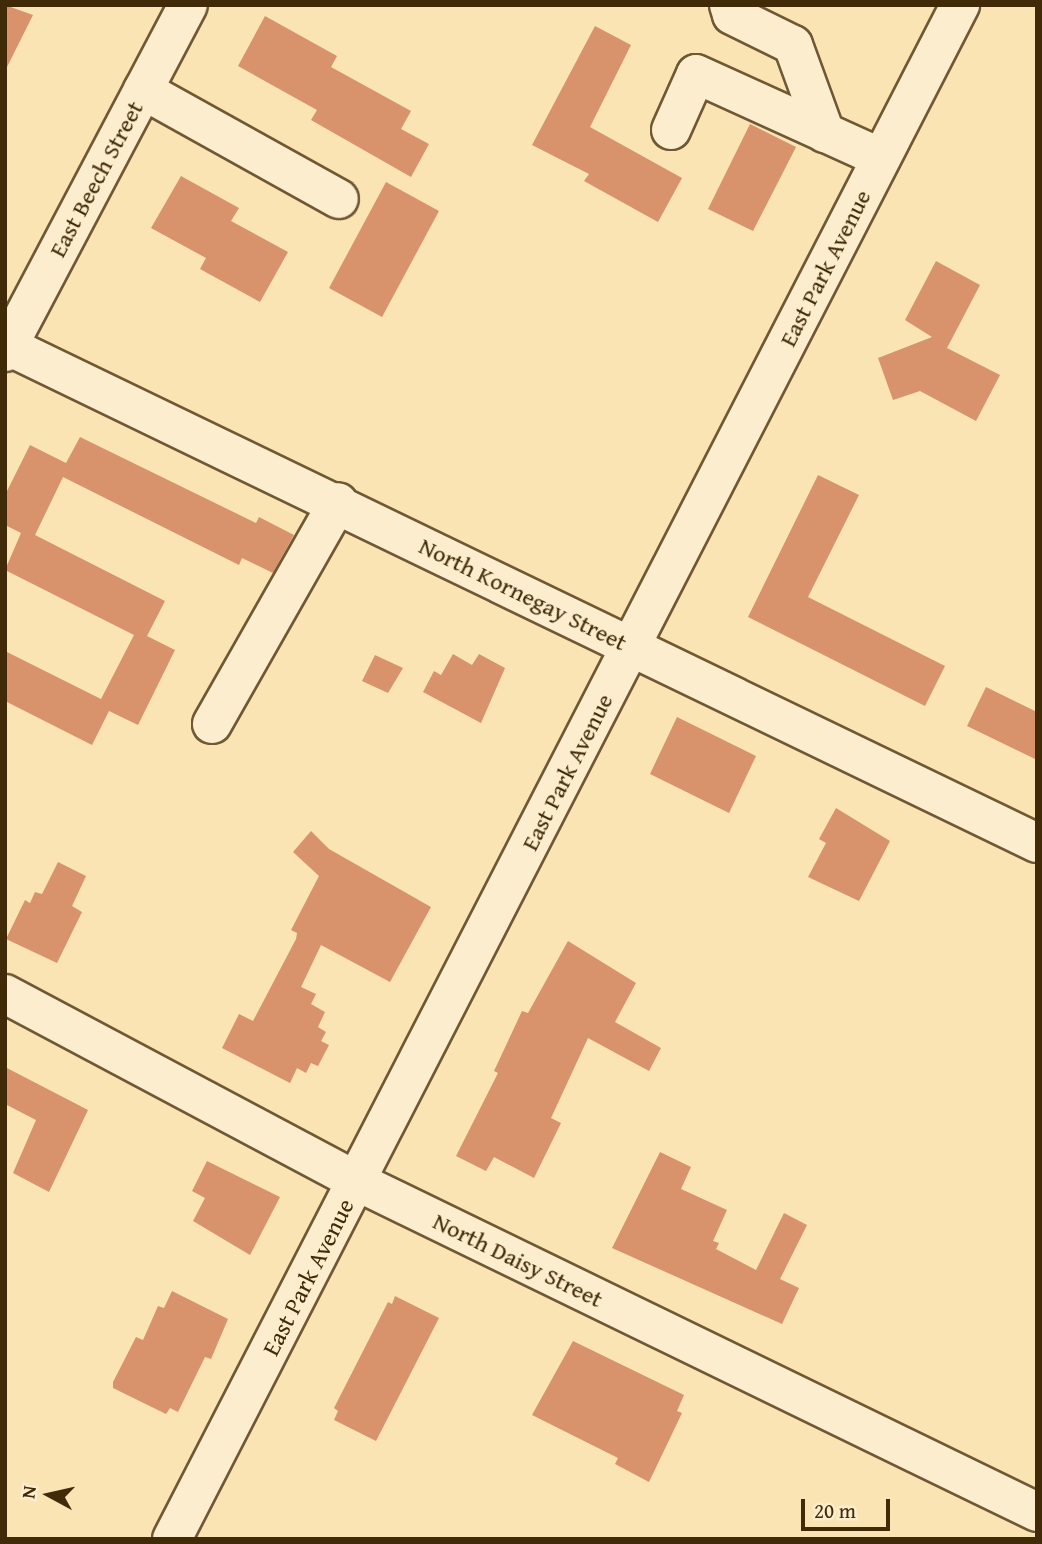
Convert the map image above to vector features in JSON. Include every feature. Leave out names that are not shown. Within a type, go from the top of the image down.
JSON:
[{"type":"street","name":"East Beech Street","points":[[7,349],[188,5]]},
{"type":"street","points":[[729,5],[732,15],[793,45],[825,133]]},
{"type":"street","name":"East Park Avenue","points":[[172,1539],[358,1182],[960,5]]},
{"type":"street","points":[[671,130],[696,74],[881,158]]},
{"type":"street","points":[[143,90],[339,199]]},
{"type":"street","name":"North Kornegay Street","points":[[7,349],[338,502],[631,648],[1037,843]]},
{"type":"street","points":[[212,724],[338,502]]},
{"type":"street","name":"North Daisy Street","points":[[5,995],[358,1182],[1037,1512]]},
{"type":"building","points":[[5,5],[33,15],[5,71]]},
{"type":"building","points":[[265,16],[337,56],[331,67],[411,111],[401,129],[429,144],[411,177],[311,120],[317,110],[238,66]]},
{"type":"building","points":[[595,26],[631,45],[590,127],[682,178],[658,222],[584,181],[589,174],[532,145]]},
{"type":"building","points":[[750,124],[796,147],[753,231],[708,209]]},
{"type":"building","points":[[181,176],[239,208],[231,221],[288,252],[260,302],[200,269],[206,258],[151,228]]},
{"type":"building","points":[[386,182],[439,211],[382,317],[329,288]]},
{"type":"building","points":[[936,261],[980,285],[947,348],[1000,375],[976,421],[920,391],[893,400],[878,358],[932,337],[905,320]]},
{"type":"building","points":[[80,437],[256,523],[259,517],[294,535],[273,573],[242,558],[239,565],[63,477],[35,535],[165,601],[147,636],[175,650],[138,725],[109,711],[92,745],[5,701],[5,651],[101,699],[134,635],[5,570],[21,533],[5,525],[5,495],[30,445],[66,463]]},
{"type":"building","points":[[818,475],[859,495],[808,597],[945,666],[925,706],[748,617]]},
{"type":"building","points":[[453,654],[472,665],[479,654],[505,668],[481,723],[423,692],[434,671],[441,675]]},
{"type":"building","points":[[375,655],[403,668],[388,693],[362,681]]},
{"type":"building","points":[[986,687],[1037,712],[1037,760],[967,726]]},
{"type":"building","points":[[677,717],[756,756],[729,813],[650,774]]},
{"type":"building","points":[[836,808],[890,841],[859,901],[808,877],[826,843],[819,839]]},
{"type":"building","points":[[311,831],[329,849],[431,907],[390,982],[321,945],[301,987],[316,994],[311,1004],[325,1012],[318,1027],[326,1032],[321,1041],[329,1045],[318,1066],[311,1063],[306,1073],[297,1068],[290,1083],[222,1048],[239,1014],[253,1021],[296,939],[297,933],[291,930],[319,876],[293,852]]},
{"type":"building","points":[[58,862],[86,876],[72,906],[82,912],[57,963],[6,939],[25,900],[30,903],[35,892],[42,894]]},
{"type":"building","points":[[568,941],[636,983],[615,1022],[661,1048],[649,1071],[588,1038],[551,1118],[561,1123],[534,1178],[494,1157],[486,1171],[456,1156],[498,1073],[494,1071],[522,1011],[528,1013]]},
{"type":"building","points":[[5,1067],[88,1110],[49,1192],[13,1173],[36,1120],[5,1104]]},
{"type":"building","points":[[660,1152],[691,1167],[681,1189],[727,1210],[713,1241],[719,1243],[716,1249],[756,1270],[784,1213],[807,1225],[780,1279],[799,1288],[782,1324],[612,1248]]},
{"type":"building","points":[[207,1161],[280,1197],[250,1255],[193,1221],[205,1198],[192,1191]]},
{"type":"building","points":[[172,1291],[228,1319],[211,1359],[205,1357],[178,1412],[170,1408],[166,1414],[113,1388],[113,1382],[136,1337],[143,1340],[158,1306],[164,1308]]},
{"type":"building","points":[[395,1296],[439,1318],[376,1441],[334,1420],[338,1411],[334,1408],[388,1302],[392,1304]]},
{"type":"building","points":[[573,1341],[684,1395],[677,1411],[682,1413],[649,1482],[615,1464],[618,1458],[532,1415]]}]
